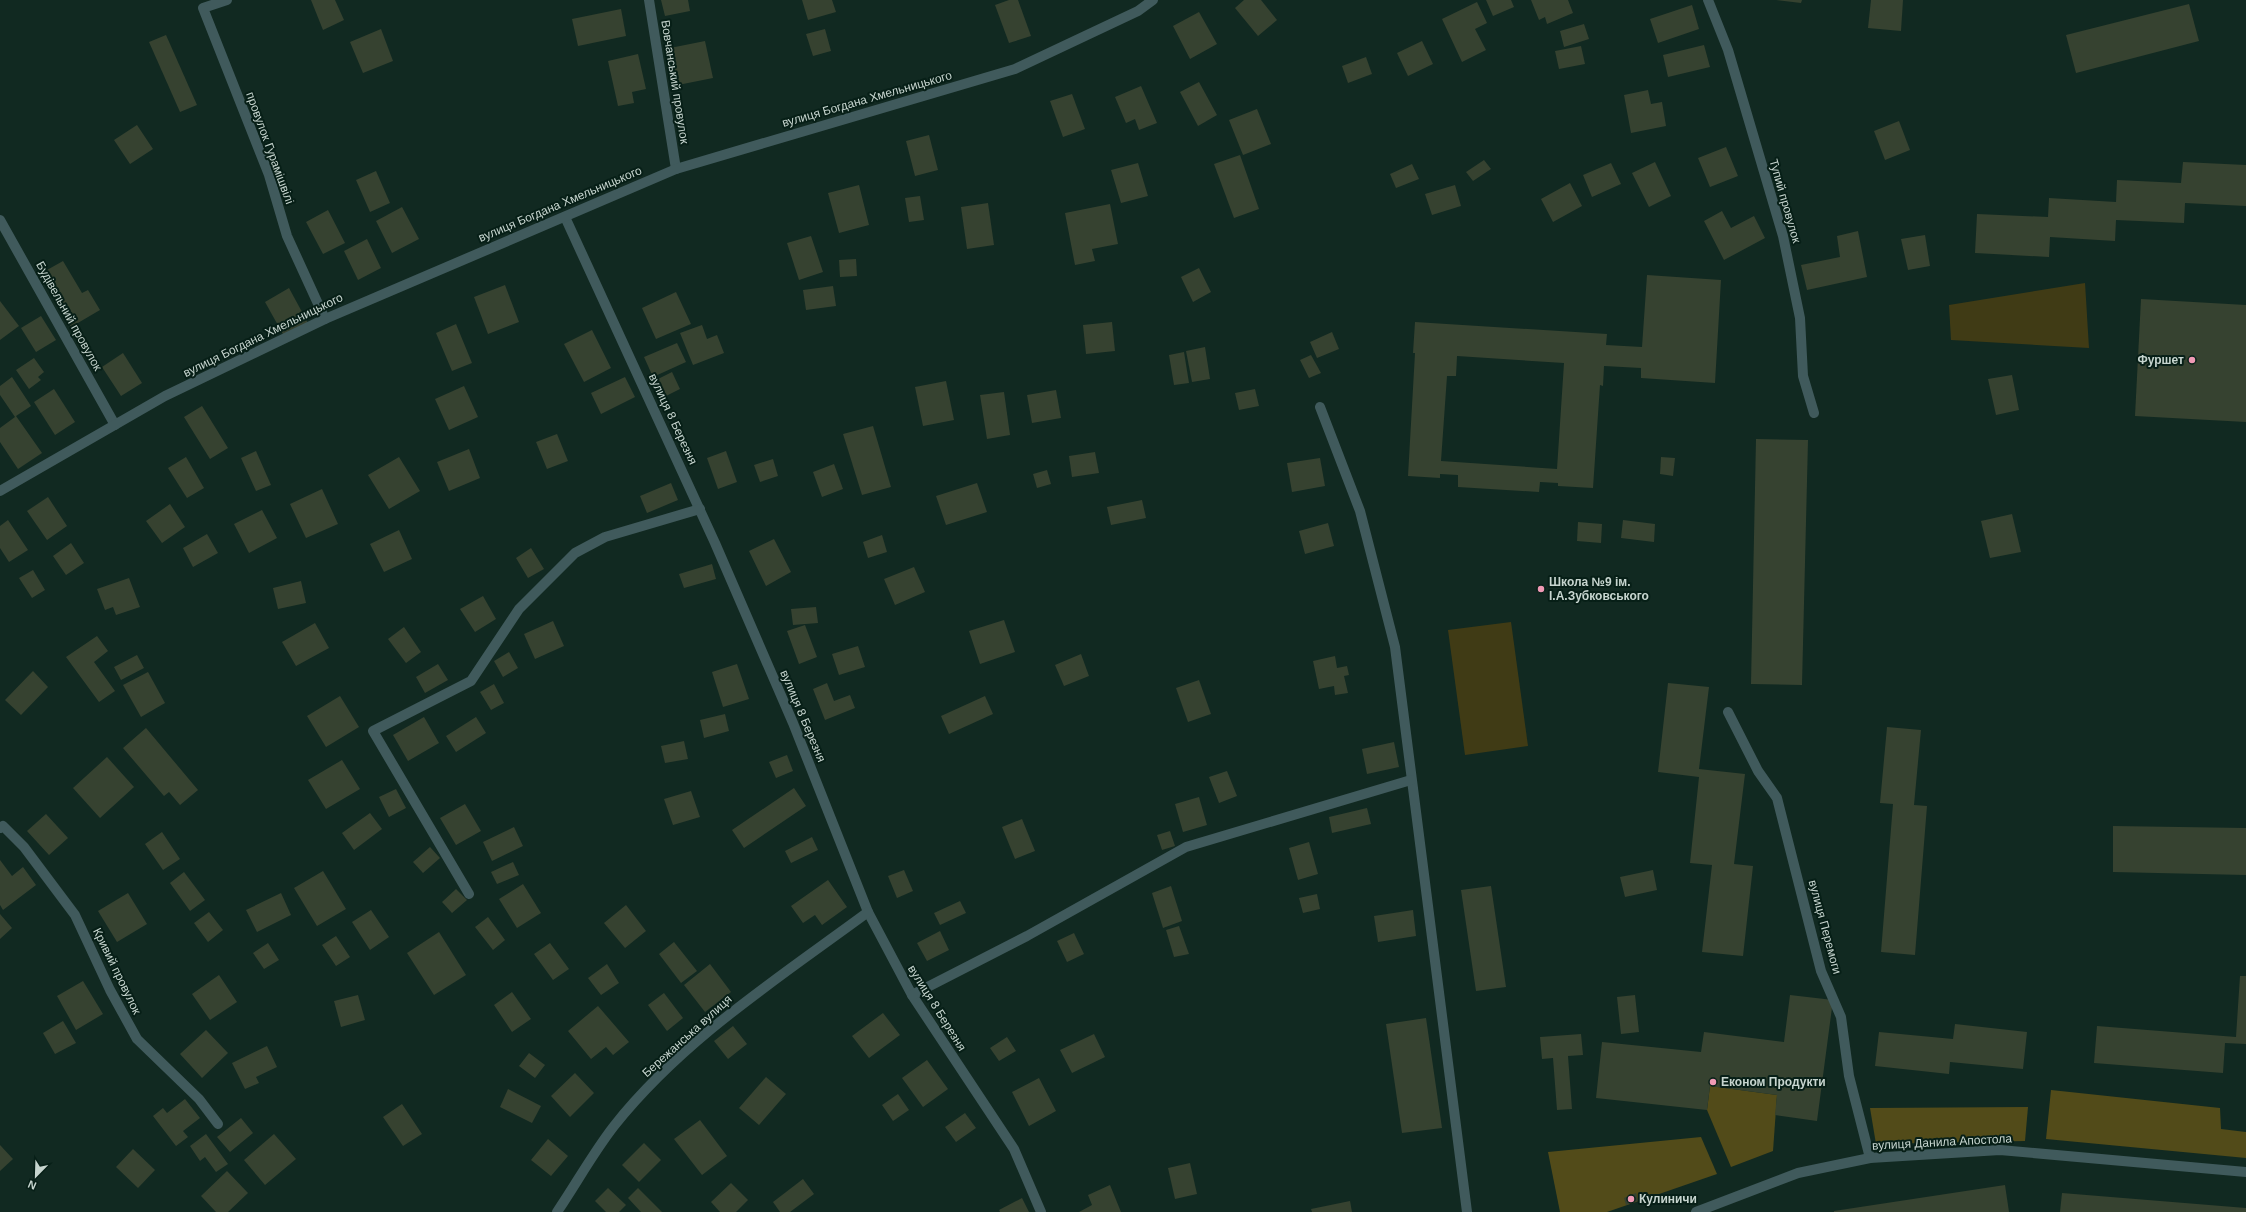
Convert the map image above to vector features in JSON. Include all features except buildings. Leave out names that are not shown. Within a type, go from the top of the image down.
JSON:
[{"type":"street","name":"провулок Гурамішвілі","points":[[227,0],[204,8],[269,175],[287,236],[325,319]]},
{"type":"street","name":"Вовчанський провулок","points":[[649,0],[676,169]]},
{"type":"street","name":"вулиця Богдана Хмельницького","points":[[0,491],[165,396],[325,319],[676,169],[1015,69],[1138,11],[1153,0]]},
{"type":"street","name":"Тупий провулок","points":[[1708,0],[1728,50],[1783,236],[1800,318],[1803,376],[1814,413]]},
{"type":"street","name":"вулиця 8 Березня","points":[[565,217],[700,509],[793,723],[868,912],[912,996],[1014,1149],[1040,1212]]},
{"type":"street","name":"Будівельний провулок","points":[[0,220],[115,425]]},
{"type":"street","points":[[1320,407],[1360,511],[1395,647],[1467,1212]]},
{"type":"street","points":[[468,894],[374,731],[471,681],[519,609],[575,552],[605,537],[700,509]]},
{"type":"street","name":"вулиця Перемоги","points":[[1728,712],[1758,771],[1777,798],[1821,971],[1842,1017],[1849,1076],[1870,1158]]},
{"type":"street","points":[[912,996],[1027,936],[1186,847],[1411,780]]},
{"type":"street","name":"Кривий провулок","points":[[0,828],[3,826],[24,847],[75,915],[110,990],[137,1039],[199,1099],[218,1124]]},
{"type":"street","name":"Бережанська вулиця","points":[[557,1212],[614,1126],[666,1070],[741,1005],[868,912]]},
{"type":"street","name":"вулиця Данила Апостола","points":[[1696,1212],[1798,1173],[1870,1158],[2000,1150],[2246,1172]]},
{"type":"shaded area","points":[[2085,283],[2089,348],[1951,340],[1949,305]]},
{"type":"shaded area","points":[[1511,622],[1528,746],[1465,755],[1448,630]]},
{"type":"shaded area","points":[[1710,1086],[1777,1095],[1773,1151],[1731,1167],[1707,1110]]},
{"type":"shaded area","points":[[2051,1090],[2220,1108],[2221,1129],[2246,1132],[2246,1158],[2046,1139]]},
{"type":"shaded area","points":[[2028,1107],[2025,1141],[1876,1144],[1870,1108]]},
{"type":"shaded area","points":[[1701,1137],[1717,1174],[1607,1212],[1560,1212],[1548,1152]]},
{"type":"place","name":"Фуршет","points":[[2192,360]]},
{"type":"place","name":"Школа №9 ім. І.А.Зубковського","points":[[1541,589]]},
{"type":"place","name":"Економ Продукти","points":[[1713,1082]]},
{"type":"place","name":"Кулиничи","points":[[1631,1199]]}]
